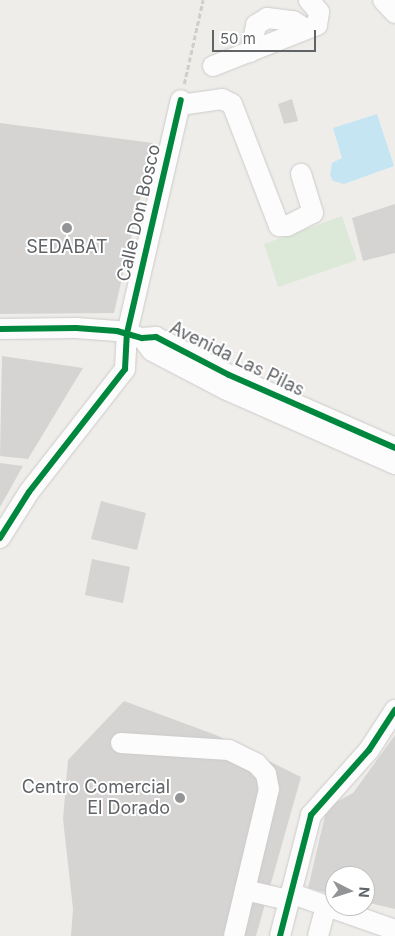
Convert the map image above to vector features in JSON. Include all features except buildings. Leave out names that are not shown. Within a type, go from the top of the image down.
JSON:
[{"type":"street","points":[[213,66],[250,52],[256,24],[267,18],[293,21],[306,29],[317,25],[320,20],[319,12],[309,0]]},
{"type":"street","points":[[383,0],[395,13]]},
{"type":"street","points":[[180,103],[222,99],[232,104],[279,226],[287,226],[314,213],[301,174]]},
{"type":"street","name":"Calle Don Bosco","points":[[0,538],[29,492],[125,369],[134,336],[180,103]]},
{"type":"street","name":"Avenida Las Pilas","points":[[0,329],[39,326],[156,337],[229,375],[395,448]]},
{"type":"street","name":"Avenida Las Pilas","points":[[134,336],[152,351],[225,389],[395,464]]},
{"type":"street","points":[[280,936],[311,815],[369,750],[395,710]]},
{"type":"street","points":[[121,743],[229,750],[256,763],[266,774],[269,789],[234,936]]},
{"type":"street","points":[[245,890],[289,896],[325,907]]},
{"type":"street","points":[[318,936],[325,911]]},
{"type":"street","points":[[353,916],[395,930]]},
{"type":"path","points":[[180,103],[203,0]]},
{"type":"green space","points":[[342,216],[357,260],[278,287],[264,244]]},
{"type":"water","points":[[377,114],[394,166],[344,184],[333,181],[330,175],[332,163],[342,158],[333,128]]},
{"type":"cycle path","points":[[0,538],[29,492],[125,369],[127,333],[181,100]]},
{"type":"cycle path","points":[[0,329],[76,328],[117,331],[142,338],[156,337],[229,375],[395,448]]},
{"type":"cycle path","points":[[280,936],[311,815],[369,750],[395,710]]},
{"type":"place","name":"SEDABAT","points":[[67,228]]},
{"type":"place","name":"Centro Comercial El Dorado","points":[[180,798]]}]
